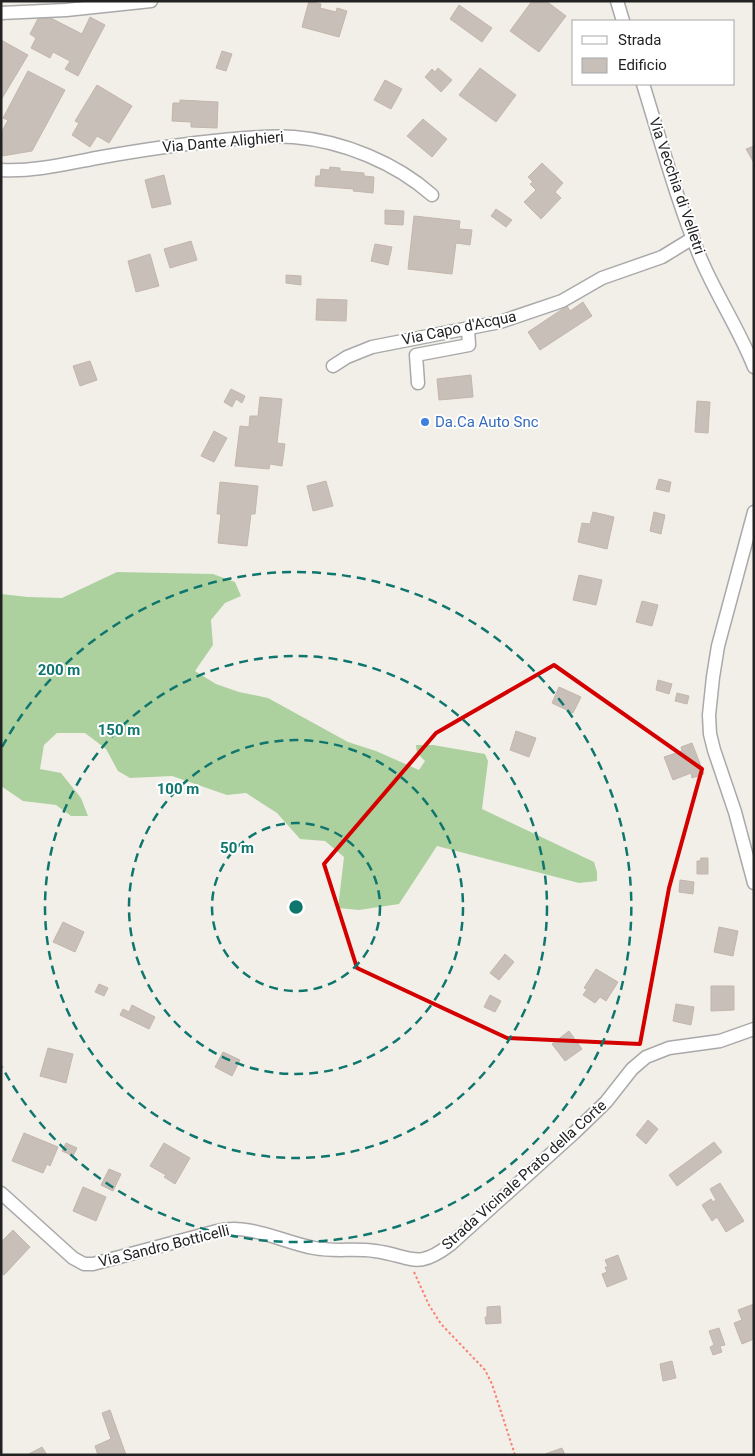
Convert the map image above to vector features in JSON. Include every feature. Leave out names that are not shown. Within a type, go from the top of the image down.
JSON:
[{"type":"street","points":[[1,13],[66,10],[151,1]]},
{"type":"street","points":[[617,1],[623,20]]},
{"type":"street","name":"Via Vecchia di Velletri","points":[[643,85],[684,217],[704,266],[742,338],[754,367]]},
{"type":"street","name":"Via Dante Alighieri","points":[[1,170],[36,169],[165,146],[259,137],[295,137],[338,146],[372,158],[420,184],[432,195]]},
{"type":"street","name":"Via Capo d'Acqua","points":[[333,366],[347,357],[372,347],[500,322],[562,301],[602,278],[662,257],[693,238]]},
{"type":"street","points":[[418,383],[416,355],[469,345],[468,329]]},
{"type":"street","points":[[754,512],[750,538],[716,656],[709,721],[714,750],[751,864],[754,883]]},
{"type":"street","name":"Strada Vicinale Prato della Corte","points":[[409,1259],[424,1259],[454,1241],[580,1128],[609,1098],[632,1069],[646,1057],[669,1048],[720,1041],[754,1029]]},
{"type":"street","name":"Via Sandro Botticelli","points":[[1,1193],[73,1258],[84,1264],[93,1264],[232,1228],[250,1230],[314,1248],[374,1250],[409,1259]]},
{"type":"path","points":[[409,1259],[433,1312],[450,1334],[485,1370],[492,1384],[516,1455]]},
{"type":"highlighted area","points":[[554,665],[702,769],[669,888],[640,1044],[507,1038],[357,968],[324,864],[436,733]]},
{"type":"green space","points":[[117,572],[213,574],[235,582],[241,596],[225,603],[211,620],[213,645],[195,671],[216,684],[239,692],[268,698],[348,742],[376,751],[419,770],[425,761],[417,753],[416,745],[433,745],[485,754],[488,761],[482,809],[594,862],[597,881],[579,883],[437,846],[399,904],[359,910],[338,908],[344,857],[325,841],[300,839],[277,813],[246,793],[227,795],[172,776],[130,778],[118,771],[106,749],[85,733],[57,733],[44,745],[40,769],[61,773],[81,798],[88,816],[71,816],[56,805],[23,801],[1,786],[1,594],[62,598]]},
{"type":"building","points":[[309,1],[321,4],[320,8],[336,12],[337,8],[347,11],[339,37],[302,27]]},
{"type":"building","points":[[532,1],[546,1],[566,16],[539,52],[510,31]]},
{"type":"building","points":[[459,5],[492,28],[482,42],[450,19]]},
{"type":"building","points":[[41,13],[82,34],[90,17],[105,25],[78,76],[65,69],[70,61],[53,52],[50,58],[31,48],[36,38],[30,34]]},
{"type":"building","points":[[1,40],[28,55],[1,100]]},
{"type":"building","points":[[222,51],[232,54],[226,71],[216,68]]},
{"type":"building","points":[[438,68],[452,80],[441,92],[425,77],[432,69],[435,72]]},
{"type":"building","points":[[480,68],[516,95],[496,122],[459,95]]},
{"type":"building","points":[[28,71],[65,90],[32,151],[2,156],[1,133],[8,120],[3,118]]},
{"type":"building","points":[[385,80],[402,89],[391,109],[374,100]]},
{"type":"building","points":[[97,85],[132,106],[109,143],[97,136],[90,147],[72,135],[79,123],[75,121]]},
{"type":"building","points":[[180,100],[218,102],[217,128],[191,127],[191,122],[172,121],[173,103],[180,103]]},
{"type":"building","points":[[423,119],[447,139],[432,157],[407,136]]},
{"type":"building","points":[[754,146],[754,163],[746,149]]},
{"type":"building","points":[[542,163],[563,183],[555,192],[561,198],[541,219],[524,202],[536,190],[530,184],[533,182],[528,177]]},
{"type":"building","points":[[330,167],[340,168],[340,171],[364,173],[364,176],[374,177],[373,193],[353,191],[354,189],[315,186],[316,176],[320,176],[321,169],[329,170]]},
{"type":"building","points":[[164,175],[171,204],[152,208],[145,180]]},
{"type":"building","points":[[496,209],[512,220],[506,227],[491,216]]},
{"type":"building","points":[[385,210],[404,211],[403,225],[385,224]]},
{"type":"building","points":[[414,216],[460,221],[459,229],[472,230],[470,245],[456,243],[452,274],[408,269]]},
{"type":"building","points":[[191,241],[197,260],[170,268],[164,249]]},
{"type":"building","points":[[375,244],[392,247],[388,265],[371,261]]},
{"type":"building","points":[[150,254],[159,286],[136,292],[128,261]]},
{"type":"building","points":[[286,275],[301,276],[301,285],[286,283]]},
{"type":"building","points":[[317,299],[347,300],[346,321],[316,320]]},
{"type":"building","points":[[583,302],[592,316],[540,350],[528,332],[567,306],[570,311]]},
{"type":"building","points":[[90,361],[97,380],[80,386],[73,366]]},
{"type":"building","points":[[471,375],[473,397],[439,400],[437,379]]},
{"type":"building","points":[[231,389],[245,396],[242,403],[236,399],[232,407],[224,402]]},
{"type":"building","points":[[260,397],[282,399],[277,443],[285,444],[282,466],[270,464],[269,469],[235,466],[240,426],[249,427],[250,416],[258,416]]},
{"type":"building","points":[[697,401],[710,402],[708,433],[695,432]]},
{"type":"building","points":[[214,431],[227,438],[214,462],[201,456]]},
{"type":"building","points":[[659,479],[671,482],[669,492],[656,489]]},
{"type":"building","points":[[326,481],[333,506],[313,511],[307,486]]},
{"type":"building","points":[[220,482],[258,486],[255,514],[251,514],[247,546],[218,543],[221,514],[217,514]]},
{"type":"building","points":[[593,512],[614,517],[607,549],[578,542],[582,523],[590,524]]},
{"type":"building","points":[[654,512],[665,515],[661,534],[650,531]]},
{"type":"building","points":[[579,575],[602,580],[596,605],[573,600]]},
{"type":"building","points":[[642,601],[658,605],[652,626],[636,622]]},
{"type":"building","points":[[658,680],[672,684],[669,694],[656,690]]},
{"type":"building","points":[[559,687],[581,697],[573,713],[552,703]]},
{"type":"building","points":[[677,693],[689,696],[687,704],[675,701]]},
{"type":"building","points":[[516,731],[536,738],[529,757],[510,750]]},
{"type":"building","points":[[692,743],[704,774],[692,778],[691,773],[673,780],[664,757],[682,751],[681,747]]},
{"type":"building","points":[[701,858],[708,858],[708,874],[697,874],[697,861],[700,861]]},
{"type":"building","points":[[680,880],[694,882],[693,894],[679,892]]},
{"type":"building","points":[[63,922],[84,932],[75,952],[53,942]]},
{"type":"building","points":[[719,927],[738,931],[733,956],[714,952]]},
{"type":"building","points":[[505,954],[514,962],[499,980],[490,973]]},
{"type":"building","points":[[596,969],[618,982],[606,1001],[600,997],[595,1003],[583,995],[587,989],[584,988]]},
{"type":"building","points":[[99,984],[108,988],[104,996],[95,992]]},
{"type":"building","points":[[711,986],[734,986],[734,1010],[711,1011]]},
{"type":"building","points":[[490,995],[501,1001],[495,1012],[484,1007]]},
{"type":"building","points":[[676,1004],[694,1007],[691,1025],[673,1021]]},
{"type":"building","points":[[132,1005],[155,1017],[149,1029],[120,1015],[123,1009],[129,1012]]},
{"type":"building","points":[[569,1031],[582,1049],[565,1061],[552,1044]]},
{"type":"building","points":[[48,1048],[73,1054],[66,1083],[40,1076]]},
{"type":"building","points":[[223,1052],[240,1060],[232,1076],[215,1067]]},
{"type":"building","points":[[648,1120],[658,1129],[646,1144],[636,1135]]},
{"type":"building","points":[[24,1133],[58,1147],[50,1166],[47,1164],[43,1173],[12,1161]]},
{"type":"building","points":[[714,1142],[722,1152],[677,1186],[669,1175]]},
{"type":"building","points":[[66,1143],[77,1148],[73,1156],[62,1151]]},
{"type":"building","points":[[164,1143],[190,1158],[175,1184],[164,1177],[166,1175],[150,1166]]},
{"type":"building","points":[[109,1169],[121,1174],[113,1191],[101,1185]]},
{"type":"building","points":[[720,1183],[744,1221],[726,1232],[717,1217],[712,1221],[702,1205],[711,1199],[713,1202],[716,1200],[710,1189]]},
{"type":"building","points":[[83,1187],[106,1197],[96,1221],[73,1211]]},
{"type":"building","points":[[13,1230],[30,1247],[4,1275],[1,1273],[1,1242]]},
{"type":"building","points":[[618,1255],[627,1279],[607,1287],[602,1274],[607,1272],[605,1267],[608,1267],[605,1260]]},
{"type":"building","points":[[754,1304],[754,1339],[742,1344],[734,1323],[742,1320],[738,1310]]},
{"type":"building","points":[[500,1306],[501,1323],[486,1324],[487,1307]]},
{"type":"building","points":[[719,1328],[725,1345],[720,1346],[722,1352],[713,1355],[710,1347],[714,1345],[709,1331]]},
{"type":"building","points":[[672,1361],[676,1378],[663,1381],[660,1364]]},
{"type":"building","points":[[110,1410],[126,1455],[98,1455],[95,1446],[111,1439],[102,1413]]},
{"type":"building","points":[[42,1447],[47,1455],[27,1455]]},
{"type":"building","points":[[562,1448],[565,1455],[545,1455],[545,1454]]},
{"type":"place","name":"Da.Ca Auto Snc","points":[[425,422]]}]
